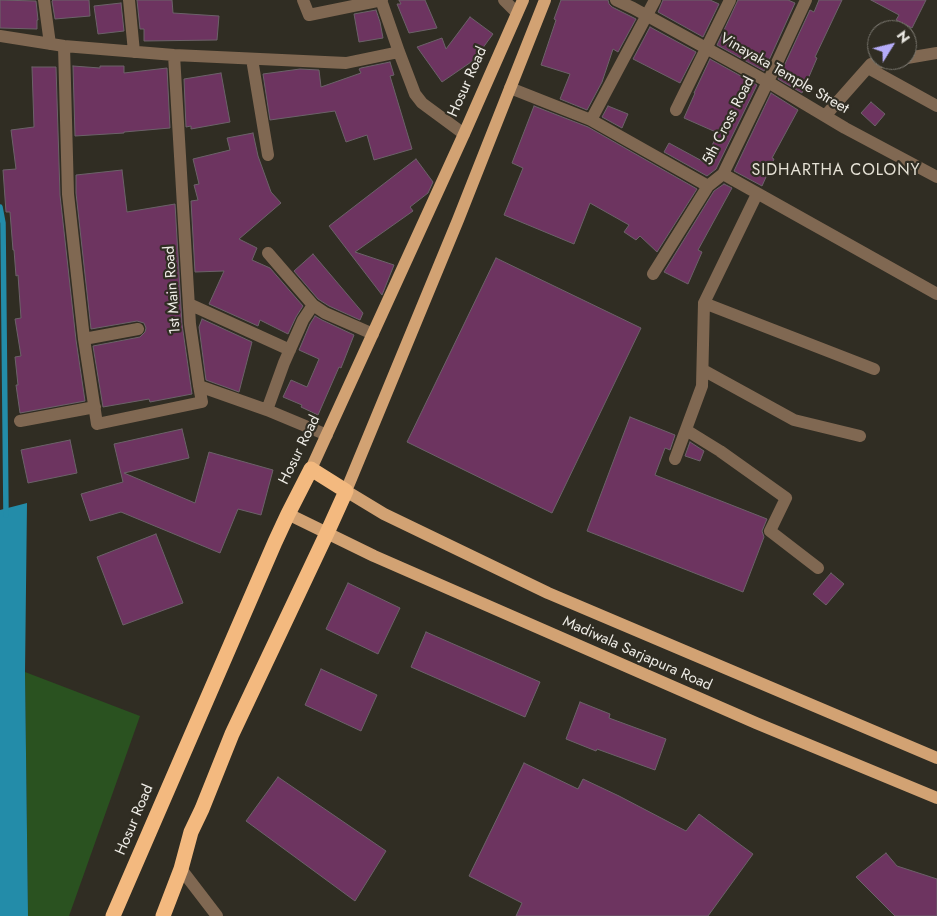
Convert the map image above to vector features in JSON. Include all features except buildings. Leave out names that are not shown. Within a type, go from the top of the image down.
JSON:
[{"type":"highway","points":[[163,916],[181,869],[191,832],[232,734],[346,491],[311,470]]},
{"type":"highway","name":"Hosur Road","points":[[113,916],[288,514],[311,470]]},
{"type":"main road","name":"Hosur Road","points":[[311,470],[523,0]]},
{"type":"main road","points":[[346,491],[458,220],[545,0]]},
{"type":"main road","name":"Madiwala Sarjapura Road","points":[[346,491],[384,514],[548,593],[937,758]]},
{"type":"main road","name":"Madiwala Sarjapura Road","points":[[288,514],[374,556],[756,724],[937,798]]},
{"type":"street","points":[[44,0],[50,44]]},
{"type":"street","points":[[129,0],[134,52]]},
{"type":"street","points":[[303,0],[309,14],[382,0],[415,94],[422,103],[464,134]]},
{"type":"street","points":[[504,0],[517,13]]},
{"type":"street","name":"Vinayaka Temple Street","points":[[616,0],[768,82],[853,132],[937,177]]},
{"type":"street","points":[[591,120],[655,0]]},
{"type":"street","points":[[676,110],[730,0]]},
{"type":"street","name":"5th Cross Road","points":[[653,274],[708,186],[723,174],[806,0]]},
{"type":"street","points":[[5,37],[64,46],[134,52],[346,63],[399,52]]},
{"type":"street","points":[[64,46],[68,194],[84,339],[97,424],[202,402],[199,386]]},
{"type":"street","points":[[917,56],[937,53]]},
{"type":"street","name":"1st Main Road","points":[[174,55],[190,324],[199,386]]},
{"type":"street","points":[[252,59],[268,155]]},
{"type":"street","points":[[825,116],[867,69]]},
{"type":"street","points":[[872,70],[937,106]]},
{"type":"street","points":[[510,88],[591,120],[708,186]]},
{"type":"street","points":[[723,174],[937,294]]},
{"type":"street","points":[[675,459],[702,386],[704,303],[757,194]]},
{"type":"street","points":[[268,253],[313,305],[325,313],[373,334]]},
{"type":"street","points":[[704,303],[874,369]]},
{"type":"street","points":[[189,304],[290,350]]},
{"type":"street","points":[[267,410],[303,320],[313,305]]},
{"type":"street","points":[[84,339],[138,329]]},
{"type":"street","points":[[702,370],[794,420],[860,436]]},
{"type":"street","points":[[199,386],[267,410],[327,435]]},
{"type":"street","points":[[20,421],[95,408]]},
{"type":"street","points":[[686,430],[720,451],[786,498],[770,531],[818,568]]},
{"type":"street","points":[[181,869],[217,916]]},
{"type":"green space","points":[[25,672],[140,716],[69,916],[28,916]]},
{"type":"water","points":[[27,503],[25,672],[28,916],[0,916],[0,510]]},
{"type":"waterway","points":[[0,207],[3,223],[6,515]]},
{"type":"district","name":"SIDHARTHA COLONY","points":[[836,171]]}]
